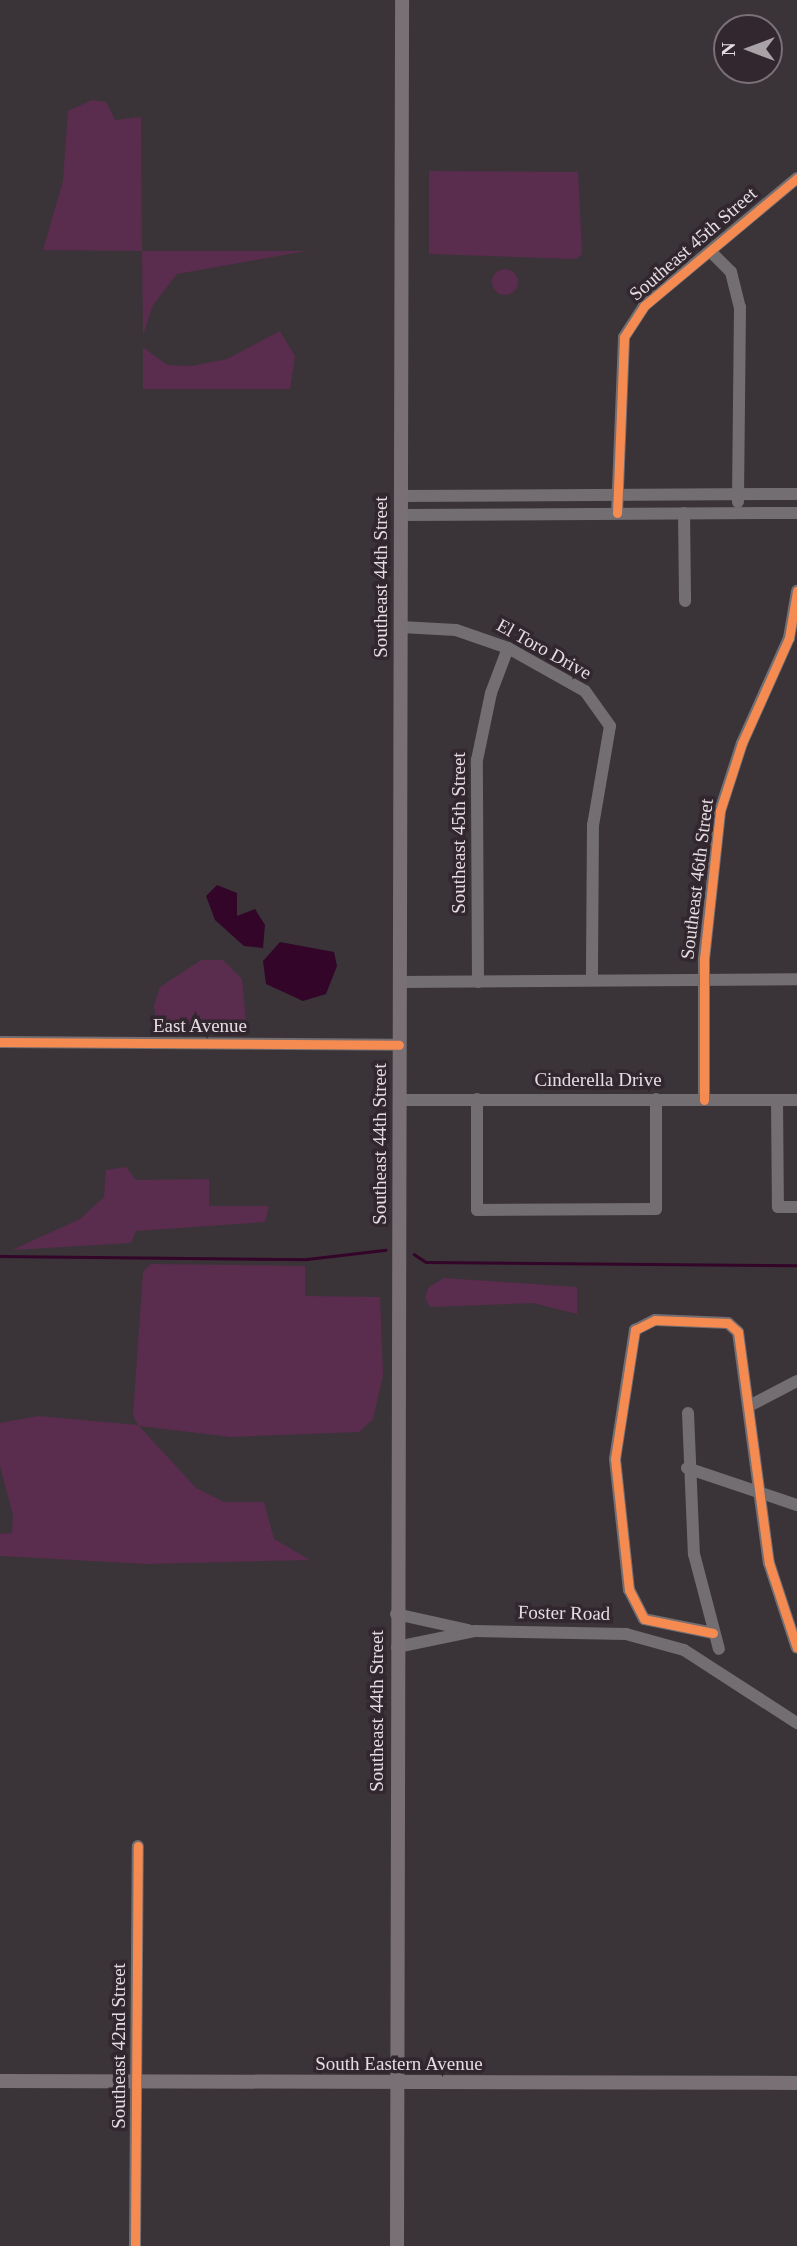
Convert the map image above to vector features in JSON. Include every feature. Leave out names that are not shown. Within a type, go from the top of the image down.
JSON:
[{"type":"main road","name":"Southeast 44th Street","points":[[397,2246],[396,1614],[402,0]]},
{"type":"main road","name":"South Eastern Avenue","points":[[0,2081],[797,2083]]},
{"type":"street","name":"Southeast 45th Street","points":[[617,513],[624,337],[644,306],[797,178]]},
{"type":"street","points":[[711,252],[731,272],[740,307],[738,513]]},
{"type":"street","points":[[401,496],[797,494]]},
{"type":"street","points":[[684,513],[685,601]]},
{"type":"street","points":[[401,515],[797,513]]},
{"type":"street","name":"Southeast 46th Street","points":[[704,1100],[704,979],[726,785],[789,638],[797,591]]},
{"type":"street","name":"El Toro Drive","points":[[401,627],[456,630],[508,648],[585,691],[610,726],[593,825],[592,978]]},
{"type":"street","name":"Southeast 45th Street","points":[[478,982],[477,760],[491,693],[508,648]]},
{"type":"street","points":[[399,982],[592,978],[797,979]]},
{"type":"street","name":"East Avenue","points":[[0,1042],[399,1045]]},
{"type":"street","points":[[477,1099],[477,1210],[656,1209],[656,1099]]},
{"type":"street","name":"Cinderella Drive","points":[[399,1100],[797,1100]]},
{"type":"street","points":[[777,1100],[778,1207],[797,1208]]},
{"type":"street","points":[[713,1633],[645,1619],[632,1603],[615,1459],[639,1325],[655,1320],[736,1327],[749,1406],[758,1490],[775,1590],[797,1648]]},
{"type":"street","points":[[749,1406],[797,1381]]},
{"type":"street","points":[[688,1413],[687,1468],[694,1554],[719,1649]]},
{"type":"street","points":[[687,1468],[797,1505]]},
{"type":"street","name":"Foster Road","points":[[396,1614],[475,1631],[626,1634],[684,1650],[797,1723]]},
{"type":"street","name":"Foster Road","points":[[397,1647],[475,1631]]},
{"type":"street","name":"Southeast 42nd Street","points":[[135,2246],[138,1846]]},
{"type":"shaded area","points":[[92,100],[106,102],[115,120],[141,117],[142,251],[43,250],[63,181],[68,111]]},
{"type":"shaded area","points":[[429,171],[578,172],[582,254],[576,259],[429,254]]},
{"type":"shaded area","points":[[142,251],[306,251],[177,274],[153,305],[143,335]]},
{"type":"shaded area","points":[[505,269],[514,273],[518,282],[514,291],[505,295],[496,291],[492,282],[496,273]]},
{"type":"shaded area","points":[[280,331],[295,356],[290,389],[143,389],[143,347],[167,365],[192,366],[227,359]]},
{"type":"shaded area","points":[[217,885],[237,893],[237,916],[255,909],[265,925],[263,948],[244,946],[215,920],[206,896]]},
{"type":"shaded area","points":[[280,942],[334,952],[337,966],[326,994],[303,1001],[266,984],[263,961]]},
{"type":"shaded area","points":[[201,960],[223,960],[242,979],[247,1032],[158,1032],[154,1006],[160,987]]},
{"type":"shaded area","points":[[126,1167],[136,1180],[209,1179],[209,1206],[269,1206],[265,1222],[136,1231],[131,1243],[12,1250],[80,1219],[104,1197],[106,1170]]},
{"type":"shaded area","points":[[151,1264],[305,1266],[305,1296],[380,1297],[383,1375],[373,1419],[359,1432],[231,1437],[139,1426],[196,1488],[224,1502],[264,1502],[274,1539],[310,1560],[147,1564],[0,1556],[0,1534],[12,1533],[13,1515],[0,1466],[0,1423],[38,1416],[138,1425],[133,1415],[143,1272]]},
{"type":"shaded area","points":[[444,1278],[577,1287],[577,1314],[533,1303],[430,1307],[425,1298],[429,1287]]},
{"type":"waterway","points":[[0,1256],[307,1259],[385,1250]]},
{"type":"waterway","points":[[414,1254],[426,1262],[797,1265]]},
{"type":"cycle path","points":[[617,513],[624,337],[644,306],[797,178]]},
{"type":"cycle path","points":[[704,1100],[704,959],[720,811],[742,743],[789,638],[797,591]]},
{"type":"cycle path","points":[[0,1042],[399,1045]]},
{"type":"cycle path","points":[[713,1633],[644,1619],[629,1590],[615,1459],[635,1330],[655,1320],[728,1323],[738,1332],[769,1563],[797,1648]]},
{"type":"cycle path","points":[[135,2246],[138,1846]]}]
